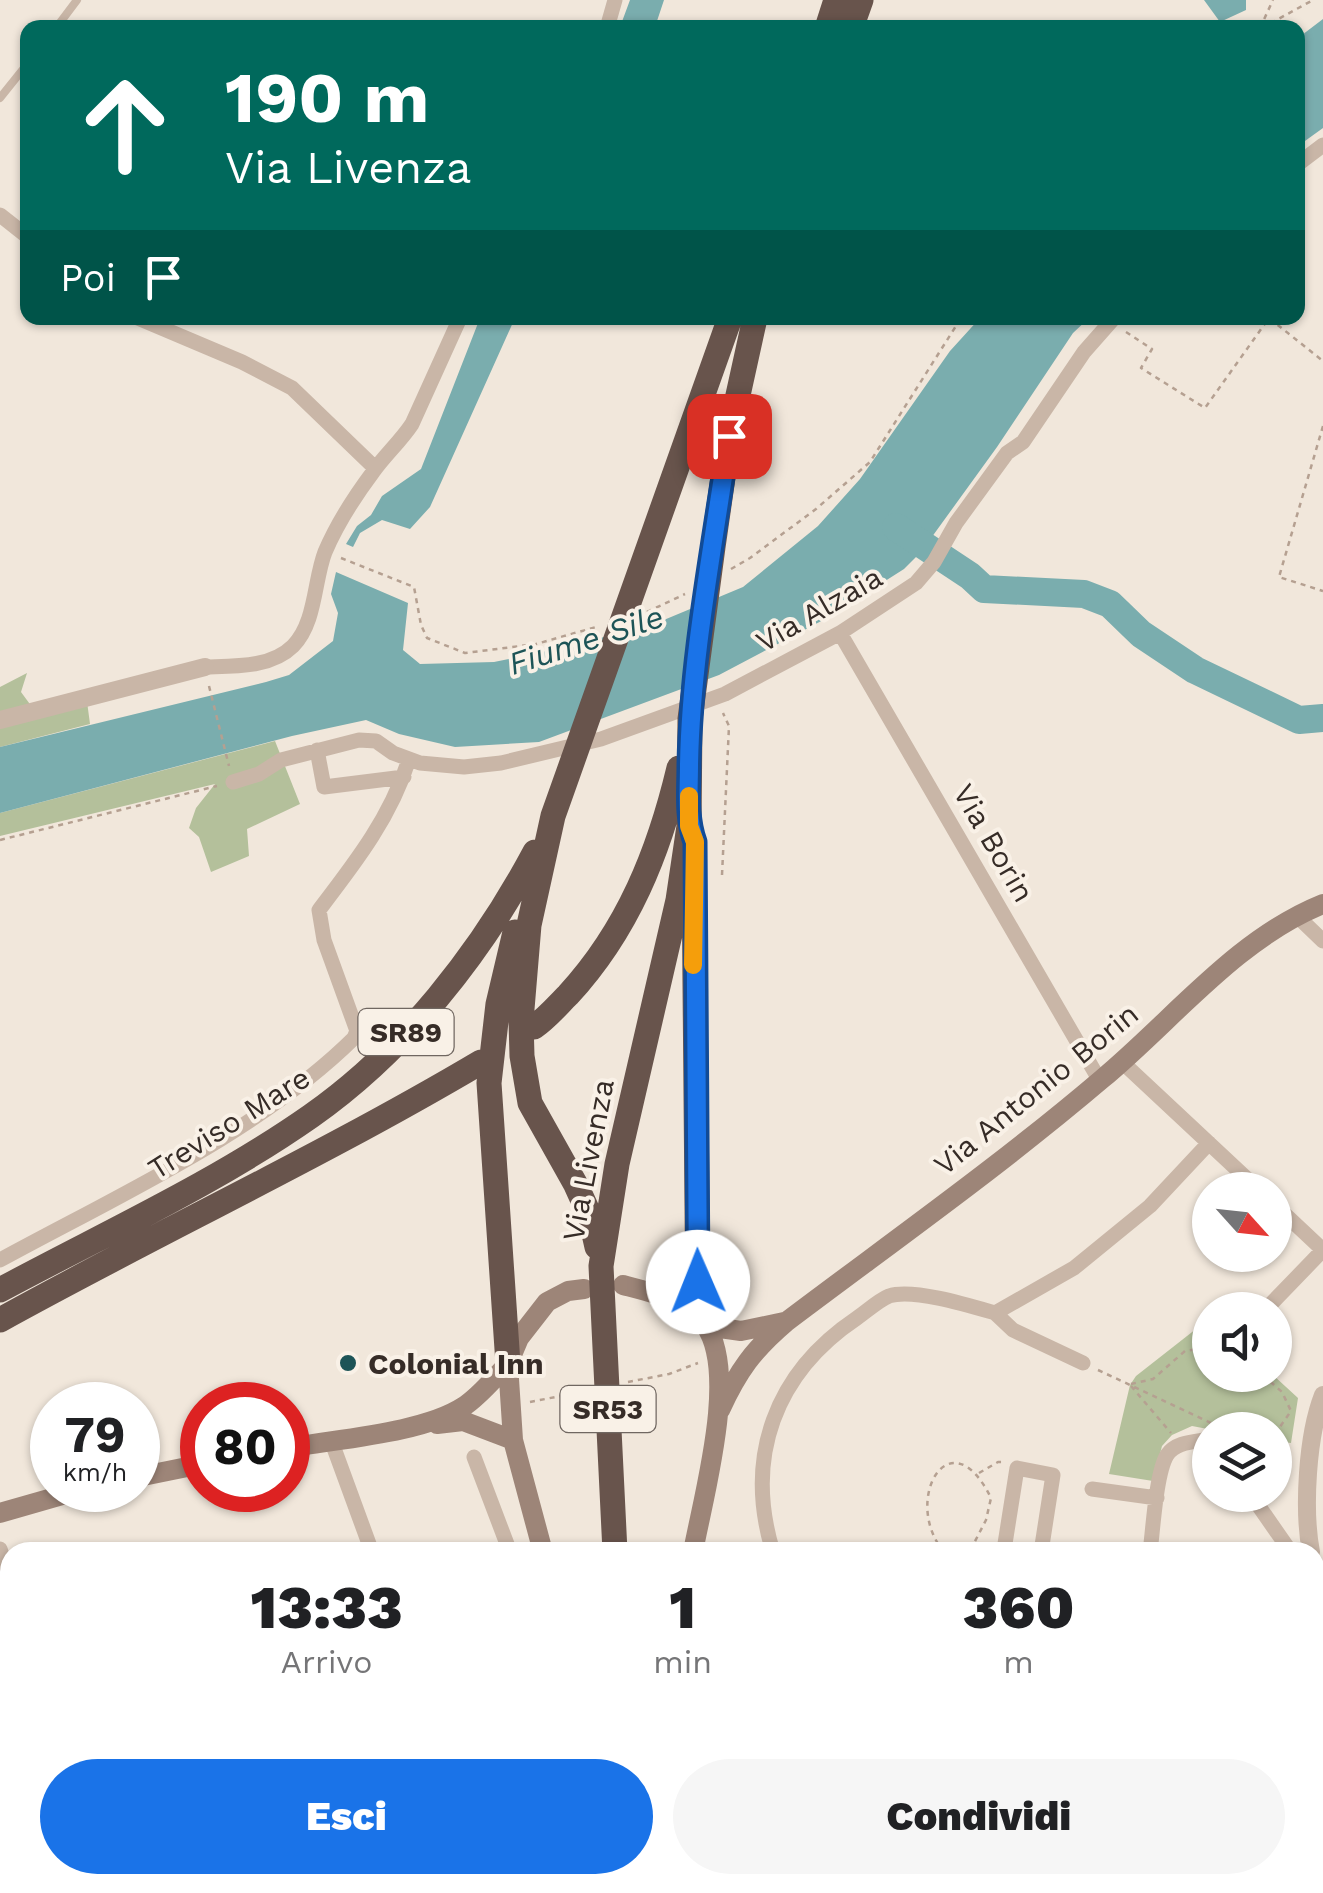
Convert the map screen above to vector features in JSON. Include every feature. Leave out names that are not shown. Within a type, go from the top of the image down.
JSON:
[{"type":"highway","name":"Via Livenza","points":[[602,1266],[590,1216],[530,1103],[522,1056],[528,1024],[528,926],[553,816],[727,325]]},
{"type":"highway","name":"Via Livenza","points":[[602,1266],[617,1164],[674,917],[689,826],[690,719],[729,436],[754,325]]},
{"type":"highway","points":[[528,1024],[576,986],[608,947],[638,892],[665,826],[690,719]]},
{"type":"highway","name":"Treviso Mare","points":[[0,1290],[195,1186],[312,1115],[371,1066],[456,974],[507,903],[553,816]]},
{"type":"highway","points":[[689,826],[695,842],[702,1322]]},
{"type":"highway","points":[[508,1364],[487,1064],[538,846]]},
{"type":"highway","name":"Treviso Mare","points":[[0,1320],[487,1064]]},
{"type":"highway","name":"SR53","points":[[602,1266],[615,1542]]},
{"type":"main road","name":"Via Antonio Borin","points":[[720,1410],[754,1350],[786,1322],[1100,1082],[1224,968],[1296,915],[1323,904]]},
{"type":"main road","points":[[623,1286],[654,1293],[702,1322],[714,1345],[720,1410],[695,1542]]},
{"type":"main road","points":[[420,1424],[463,1407],[508,1364],[519,1338],[547,1302],[568,1291],[584,1289]]},
{"type":"main road","name":"Via Antonio Borin","points":[[702,1322],[742,1331],[786,1322]]},
{"type":"main road","points":[[508,1364],[513,1440],[540,1542]]},
{"type":"main road","points":[[310,1444],[420,1424],[462,1421],[513,1440]]},
{"type":"main road","points":[[0,1513],[30,1504]]},
{"type":"street","points":[[0,215],[20,231]]},
{"type":"street","points":[[155,325],[292,388],[375,468]]},
{"type":"street","points":[[0,720],[246,666],[277,657],[294,646],[304,630],[325,552],[375,468],[402,441],[412,424],[457,325]]},
{"type":"street","name":"Via Alzaia","points":[[232,776],[259,774],[281,760],[359,740],[376,741],[420,763],[501,763],[601,739],[717,698],[840,633],[916,583],[1006,453],[1023,442],[1084,352],[1108,325]]},
{"type":"street","name":"Via Borin","points":[[840,633],[1100,1082]]},
{"type":"street","points":[[317,750],[324,787],[404,776]]},
{"type":"street","points":[[0,1260],[230,1133],[295,1089],[354,1038],[357,1031],[324,940],[318,910],[366,848],[409,759]]},
{"type":"street","points":[[1296,915],[1323,941]]},
{"type":"street","points":[[1122,1062],[1239,1172]]},
{"type":"street","points":[[995,1313],[1074,1268],[1150,1206],[1208,1143]]},
{"type":"street","points":[[1282,1292],[1323,1250],[1292,1221]]},
{"type":"street","points":[[771,1542],[761,1488],[768,1439],[783,1394],[832,1335],[891,1295],[946,1298],[995,1313],[1013,1330],[1083,1363]]},
{"type":"street","points":[[1309,1542],[1311,1445],[1323,1395]]},
{"type":"street","points":[[330,1440],[368,1542]]},
{"type":"street","points":[[1151,1542],[1168,1455],[1179,1446],[1192,1443]]},
{"type":"street","points":[[474,1457],[506,1542]]},
{"type":"street","points":[[1005,1542],[1017,1468],[1053,1475],[1043,1542]]},
{"type":"street","points":[[1092,1489],[1158,1498]]},
{"type":"street","points":[[1263,1512],[1281,1542]]},
{"type":"lane","points":[[62,20],[78,0]]},
{"type":"lane","points":[[0,98],[20,73]]},
{"type":"path","points":[[1276,20],[1313,0]]},
{"type":"path","points":[[1119,325],[1152,349],[1140,368],[1206,408],[1264,325]]},
{"type":"path","points":[[1278,325],[1323,361]]},
{"type":"path","points":[[1323,426],[1279,577],[1323,591]]},
{"type":"path","points":[[0,840],[232,776],[206,672]]},
{"type":"path","points":[[717,698],[729,726],[722,875]]},
{"type":"path","points":[[1130,1385],[1153,1379],[1185,1351],[1192,1350]]},
{"type":"path","points":[[1083,1363],[1192,1414]]},
{"type":"path","points":[[1130,1385],[1179,1446]]},
{"type":"path","points":[[936,1542],[926,1518],[930,1485],[938,1471],[948,1464],[963,1462],[978,1474],[991,1498],[976,1542]]},
{"type":"path","points":[[978,1474],[998,1462],[1017,1468]]},
{"type":"green space","points":[[27,673],[21,692],[32,707],[86,694],[90,724],[0,747],[0,687]]},
{"type":"green space","points":[[275,741],[300,804],[247,829],[249,856],[211,872],[199,837],[189,828],[196,808],[215,784],[0,836],[0,813]]},
{"type":"green space","points":[[1192,1332],[1192,1392],[1291,1392],[1298,1398],[1292,1437],[1292,1412],[1192,1412],[1192,1426],[1172,1435],[1162,1446],[1153,1481],[1109,1474],[1130,1385]]},
{"type":"water","points":[[630,0],[664,0],[657,20],[623,20]]},
{"type":"water","points":[[1204,0],[1246,0],[1246,10],[1219,20]]},
{"type":"water","points":[[1323,19],[1323,128],[1305,141],[1305,33]]},
{"type":"water","points":[[477,325],[512,325],[430,507],[410,529],[382,520],[360,533],[353,547],[346,544],[382,496],[421,469]]},
{"type":"water","points":[[974,325],[1082,325],[921,552],[904,569],[827,618],[719,675],[539,742],[455,747],[399,734],[366,720],[0,813],[0,747],[289,675],[333,641],[338,613],[331,594],[336,572],[408,603],[403,650],[420,664],[494,662],[571,646],[659,622],[743,587],[818,526],[860,479],[950,351]]},
{"type":"waterway","points":[[896,527],[984,589],[1084,594],[1110,604],[1141,634],[1195,670],[1299,720],[1323,718]]},
{"type":"slow traffic","points":[[689,796],[689,826],[695,842],[693,965]]},
{"type":"place","name":"Colonial Inn","points":[[348,1363]]},
{"type":"route","points":[[698,1282],[695,842],[689,826],[690,719],[729,436]]},
{"type":"water label","name":"Fiume Sile","points":[[586,640]]}]
